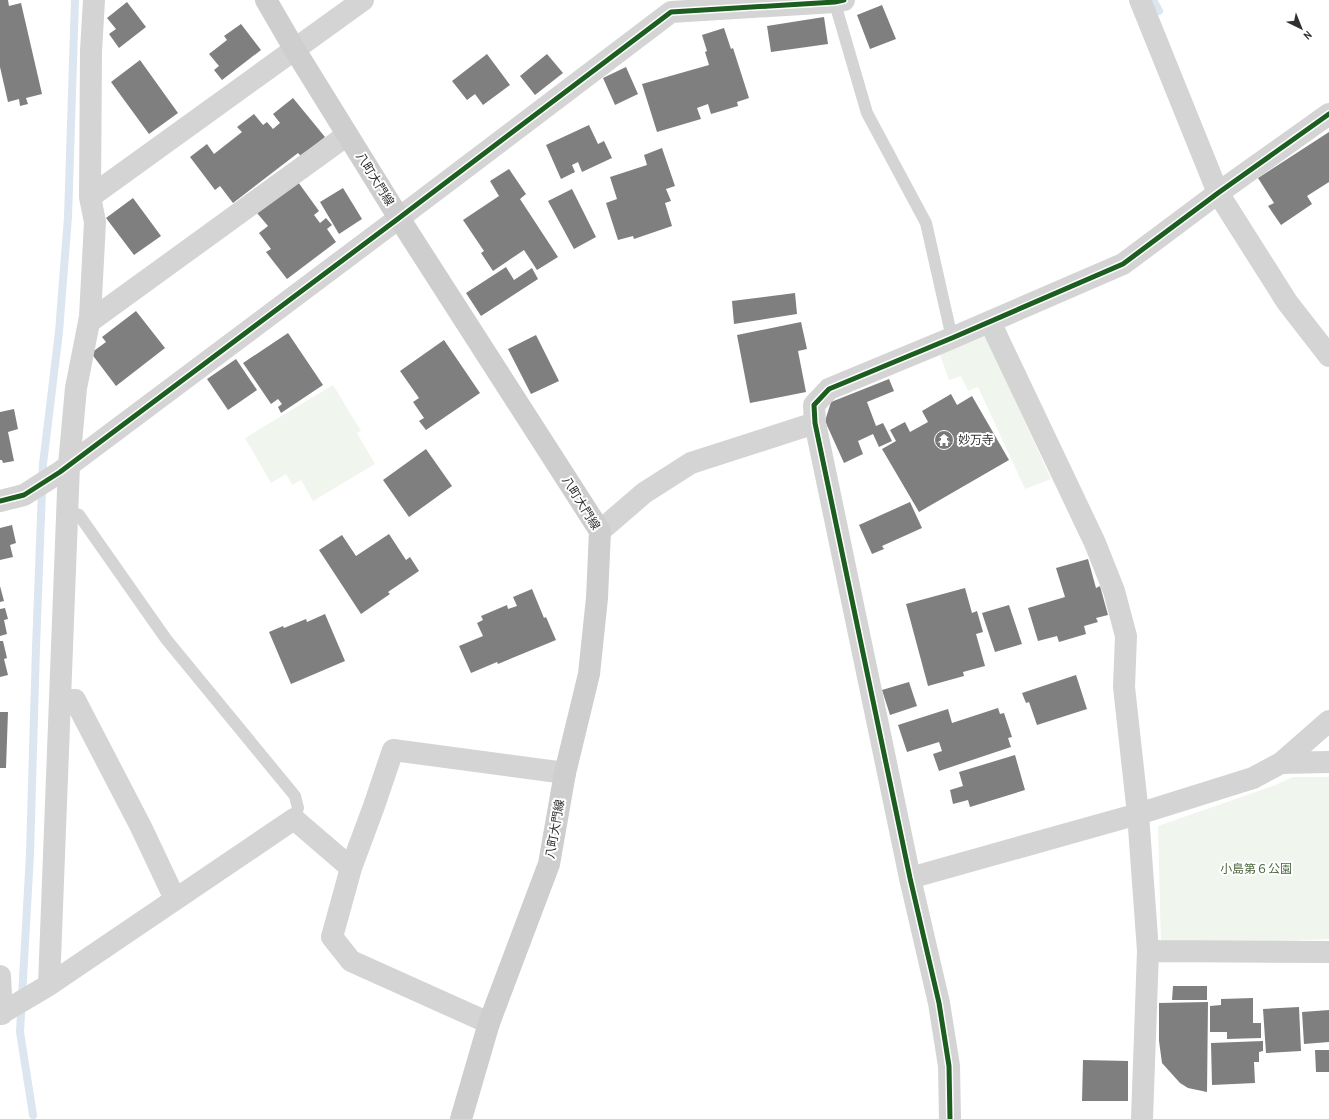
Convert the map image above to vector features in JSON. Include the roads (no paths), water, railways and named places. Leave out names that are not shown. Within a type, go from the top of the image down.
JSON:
[{"type":"main road","name":"八町大門線","points":[[266,0],[295,50],[399,218],[600,531],[597,598],[588,674],[565,773],[549,864],[489,1023],[461,1119]]},
{"type":"street","points":[[42,989],[60,702],[68,511],[64,468],[76,388],[89,322],[95,222],[90,197],[91,51],[94,0]]},
{"type":"street","points":[[90,197],[363,0]]},
{"type":"street","points":[[1140,0],[1218,193],[1287,302],[1329,356]]},
{"type":"street","points":[[0,501],[24,495],[64,468],[399,218],[667,6],[838,1]]},
{"type":"street","points":[[950,1119],[949,1066],[940,1003],[910,878],[815,423],[814,405],[829,389],[990,322],[1123,264],[1218,193],[1329,114]]},
{"type":"street","points":[[89,322],[348,135]]},
{"type":"street","points":[[990,322],[1095,543],[1114,591],[1126,636],[1124,687],[1138,814],[1148,951],[1142,1119]]},
{"type":"street","points":[[600,531],[644,494],[691,463],[815,423]]},
{"type":"street","points":[[60,702],[75,700],[175,899]]},
{"type":"street","points":[[910,878],[1138,814],[1253,778],[1281,763],[1329,721]]},
{"type":"street","points":[[489,1023],[351,962],[332,937],[351,868],[393,750],[565,773]]},
{"type":"street","points":[[1281,763],[1329,762]]},
{"type":"street","points":[[0,976],[4,1012],[42,989],[294,818],[351,868]]},
{"type":"street","points":[[1148,951],[1329,952]]},
{"type":"lane","points":[[838,1],[867,113],[926,223],[952,338]]},
{"type":"lane","points":[[68,511],[79,515],[166,639],[295,796],[298,808],[294,818]]},
{"type":"waterway","points":[[33,1115],[20,1032],[30,854],[43,464],[59,332],[68,217],[75,0]]},
{"type":"waterway","points":[[1153,0],[1159,11]]},
{"type":"place","name":"妙万寺","points":[[944,440]]},
{"type":"park label","name":"小島第６公園","points":[[1256,869]]}]
